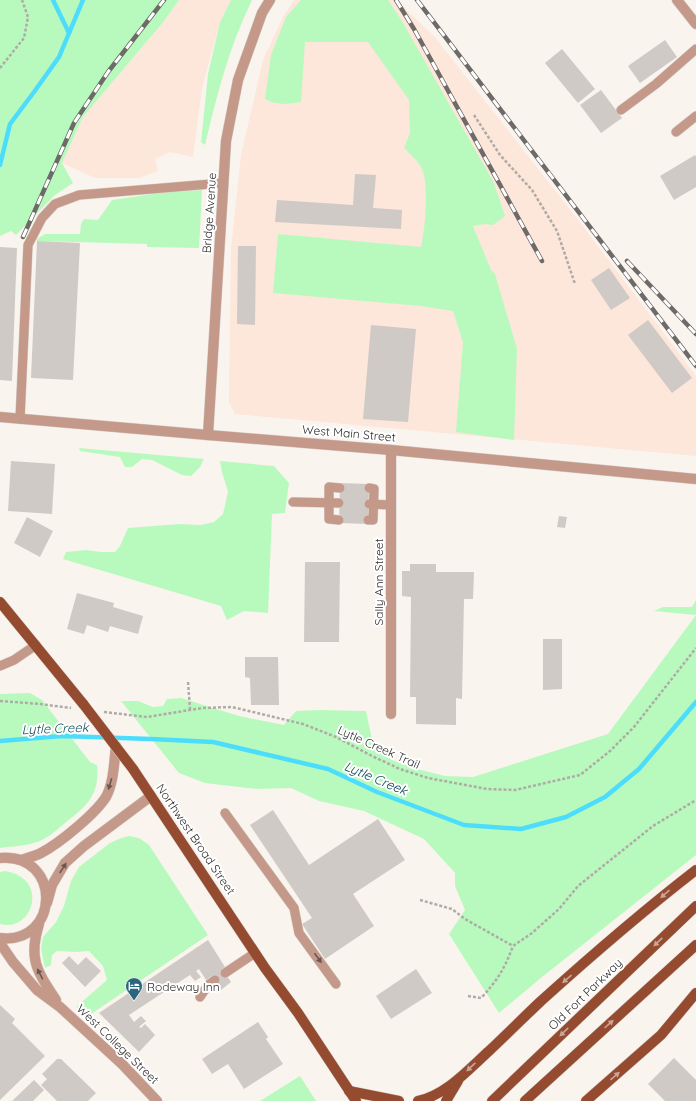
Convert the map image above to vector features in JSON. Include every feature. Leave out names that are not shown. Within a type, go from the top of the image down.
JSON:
[{"type":"main road","name":"Northwest Broad Street","points":[[0,602],[36,645],[81,707],[116,746],[133,769],[255,953],[298,1013],[349,1096],[356,1101]]},
{"type":"main road","points":[[418,1101],[428,1098],[460,1078],[541,1002],[670,890],[696,870]]},
{"type":"main road","name":"Old Fort Parkway","points":[[492,1101],[520,1076],[696,906]]},
{"type":"main road","points":[[527,1099],[696,945]]},
{"type":"main road","points":[[586,1101],[661,1035],[696,993]]},
{"type":"main road","points":[[446,1101],[460,1078]]},
{"type":"main road","points":[[349,1096],[399,1101]]},
{"type":"street","name":"Bridge Avenue","points":[[208,435],[226,141],[238,80],[262,13],[270,0]]},
{"type":"street","points":[[677,0],[696,24]]},
{"type":"street","name":"West Main Street","points":[[0,417],[391,450],[696,479]]},
{"type":"street","name":"Sally Ann Street","points":[[391,450],[391,714]]},
{"type":"street","points":[[21,860],[41,853],[95,811],[106,797],[110,787],[116,746]]},
{"type":"street","name":"West College Street","points":[[60,1007],[36,967],[34,942],[39,922],[44,913],[52,885],[65,863],[84,846],[152,796]]},
{"type":"street","points":[[0,858],[10,857],[31,865],[44,882],[47,892],[47,903]]},
{"type":"street","points":[[0,938],[16,938],[24,935],[33,929],[39,922]]},
{"type":"street","name":"West College Street","points":[[0,943],[13,962],[37,990],[60,1007],[122,1064],[156,1101]]},
{"type":"lane","points":[[621,110],[656,84],[696,49]]},
{"type":"lane","points":[[676,132],[696,116]]},
{"type":"lane","points":[[20,418],[28,245],[42,218],[56,204],[79,195],[224,183]]},
{"type":"lane","points":[[339,520],[329,519],[329,487],[340,488]]},
{"type":"lane","points":[[368,520],[373,520],[371,504],[374,489],[369,488]]},
{"type":"lane","points":[[293,502],[339,503]]},
{"type":"lane","points":[[371,504],[391,505]]},
{"type":"lane","points":[[0,666],[14,660],[36,645]]},
{"type":"lane","points":[[225,813],[294,908],[299,933],[336,984]]},
{"type":"lane","points":[[225,973],[255,953]]},
{"type":"lane","points":[[200,996],[208,985],[215,980]]},
{"type":"path","points":[[0,68],[24,38],[28,17],[22,0]]},
{"type":"path","points":[[474,115],[500,155],[532,190],[557,231],[575,284]]},
{"type":"path","name":"Lytle Creek Trail","points":[[101,711],[147,717],[190,709],[232,707],[303,724],[336,737],[400,769],[428,778],[487,789],[515,790],[580,775],[610,751],[634,727],[696,648]]},
{"type":"path","points":[[188,682],[190,709]]},
{"type":"path","points":[[0,702],[81,707]]},
{"type":"path","points":[[468,996],[481,998],[493,985],[507,964],[513,946],[532,933],[560,909],[578,886],[653,826],[696,800]]},
{"type":"path","points":[[420,900],[452,909],[465,919],[513,946]]},
{"type":"shaded area","points":[[179,0],[231,0],[220,22],[202,88],[193,157],[170,152],[155,159],[158,171],[140,178],[95,178],[62,163],[83,117],[164,21]]},
{"type":"shaded area","points":[[294,0],[396,0],[434,36],[582,225],[696,376],[696,456],[235,414],[229,402],[231,249],[241,155],[263,60],[283,17]]},
{"type":"green space","points":[[0,0],[179,0],[164,21],[83,117],[62,163],[73,183],[55,195],[16,235],[11,231],[0,236]]},
{"type":"green space","points":[[231,0],[252,0],[230,53],[205,145],[201,142],[208,74],[220,22]]},
{"type":"green space","points":[[301,0],[388,0],[402,21],[494,183],[505,216],[493,225],[485,224],[473,226],[491,270],[495,274],[517,349],[514,440],[456,432],[463,342],[453,311],[421,306],[273,293],[278,234],[421,247],[424,229],[426,195],[424,174],[418,162],[404,148],[410,133],[409,100],[368,42],[305,42],[301,102],[278,104],[265,99],[271,55],[286,17]]},
{"type":"green space","points":[[202,190],[199,248],[147,247],[147,244],[37,241],[37,239],[45,234],[80,234],[81,224],[84,219],[98,220],[112,200],[159,193]]},
{"type":"green space","points":[[79,448],[204,459],[200,467],[191,476],[182,475],[152,460],[142,459],[132,467],[125,467],[120,457],[80,451]]},
{"type":"green space","points":[[220,461],[274,466],[289,483],[285,513],[272,514],[268,613],[244,611],[227,620],[221,606],[63,559],[66,552],[86,550],[115,552],[120,546],[128,528],[179,524],[201,525],[214,522],[223,514],[228,492]]},
{"type":"green space","points":[[696,600],[696,615],[654,611],[663,607],[692,607]]},
{"type":"green space","points":[[696,615],[696,855],[499,1013],[449,934],[465,910],[455,886],[455,873],[424,839],[364,811],[319,801],[291,788],[257,789],[205,783],[179,773],[121,701],[138,701],[153,707],[163,706],[167,699],[181,698],[239,716],[284,725],[296,711],[366,711],[374,749],[394,761],[421,770],[445,776],[473,777],[608,734]]},
{"type":"green space","points":[[30,693],[42,700],[90,762],[97,765],[96,784],[94,792],[86,805],[73,817],[42,840],[32,844],[0,848],[0,694]]},
{"type":"green space","points":[[129,836],[139,838],[149,845],[208,935],[88,1016],[76,1007],[107,980],[103,966],[89,951],[57,951],[52,955],[51,965],[45,968],[41,949],[43,937],[56,922],[64,906],[71,881],[79,867],[110,843]]},
{"type":"green space","points":[[5,871],[19,876],[28,884],[32,893],[32,904],[28,913],[21,920],[12,925],[0,924],[0,872]]},
{"type":"green space","points":[[300,1076],[316,1101],[260,1101]]},
{"type":"building","points":[[665,40],[677,57],[640,83],[628,66]]},
{"type":"building","points":[[562,49],[595,89],[578,103],[545,63]]},
{"type":"building","points":[[601,90],[622,118],[601,133],[580,105]]},
{"type":"building","points":[[695,155],[696,187],[674,200],[660,176]]},
{"type":"building","points":[[355,174],[376,175],[373,208],[402,210],[401,229],[275,222],[277,200],[353,205]]},
{"type":"building","points":[[37,241],[80,243],[73,380],[31,378]]},
{"type":"building","points":[[238,246],[256,246],[255,325],[237,324]]},
{"type":"building","points":[[0,247],[17,248],[12,381],[0,380]]},
{"type":"building","points":[[609,268],[630,298],[611,310],[591,280]]},
{"type":"building","points":[[648,320],[692,378],[672,393],[628,335]]},
{"type":"building","points":[[371,325],[416,329],[408,422],[363,419]]},
{"type":"building","points":[[11,461],[55,464],[52,514],[8,511]]},
{"type":"building","points":[[340,483],[369,484],[368,524],[339,523]]},
{"type":"building","points":[[559,516],[567,517],[565,528],[557,527]]},
{"type":"building","points":[[27,517],[53,531],[40,557],[14,543]]},
{"type":"building","points":[[305,562],[340,562],[339,642],[304,642]]},
{"type":"building","points":[[410,564],[436,564],[436,572],[474,572],[473,599],[464,599],[462,699],[456,698],[456,725],[416,724],[416,697],[410,697],[411,597],[402,596],[402,571],[410,571]]},
{"type":"building","points":[[77,593],[114,603],[113,607],[143,616],[138,634],[110,626],[108,632],[87,625],[84,634],[67,629]]},
{"type":"building","points":[[543,639],[562,639],[562,689],[543,690]]},
{"type":"building","points":[[245,657],[278,657],[279,705],[251,705],[250,678],[245,677]]},
{"type":"building","points":[[273,810],[309,865],[378,819],[405,860],[353,894],[374,926],[325,959],[302,924],[312,918],[250,825]]},
{"type":"building","name":"Rodeway Inn","points":[[208,940],[225,967],[222,969],[231,982],[221,990],[212,976],[206,980],[199,969],[196,971],[201,977],[195,981],[190,975],[129,1015],[134,1022],[141,1016],[146,1021],[139,1027],[141,1028],[145,1024],[155,1035],[139,1052],[99,1013]]},
{"type":"building","points":[[69,956],[78,965],[86,957],[101,971],[85,987],[62,963]]},
{"type":"building","points":[[416,969],[432,993],[391,1019],[376,996]]},
{"type":"building","points":[[0,1005],[15,1019],[12,1023],[45,1056],[0,1100]]},
{"type":"building","points":[[258,1022],[268,1037],[266,1039],[283,1064],[244,1089],[228,1064],[212,1074],[202,1059]]},
{"type":"building","points":[[674,1058],[696,1080],[696,1101],[665,1101],[648,1084]]},
{"type":"building","points":[[57,1059],[61,1059],[96,1093],[88,1101],[57,1101],[41,1085],[47,1079],[42,1074]]},
{"type":"building","points":[[34,1080],[44,1090],[33,1101],[12,1101]]},
{"type":"waterway","points":[[53,0],[69,33]]},
{"type":"waterway","name":"Lytle Creek","points":[[0,165],[10,124],[59,57],[83,0]]},
{"type":"waterway","name":"Lytle Creek","points":[[0,741],[62,736],[213,742],[328,769],[377,792],[464,825],[521,829],[566,817],[605,797],[639,769],[696,702]]},
{"type":"railway","points":[[23,237],[74,123],[108,72],[164,0]]},
{"type":"railway","points":[[396,0],[414,29],[542,261]]},
{"type":"railway","points":[[417,0],[696,366]]},
{"type":"railway","points":[[627,261],[696,334]]},
{"type":"place","name":"Rodeway Inn","points":[[134,1001]]}]
